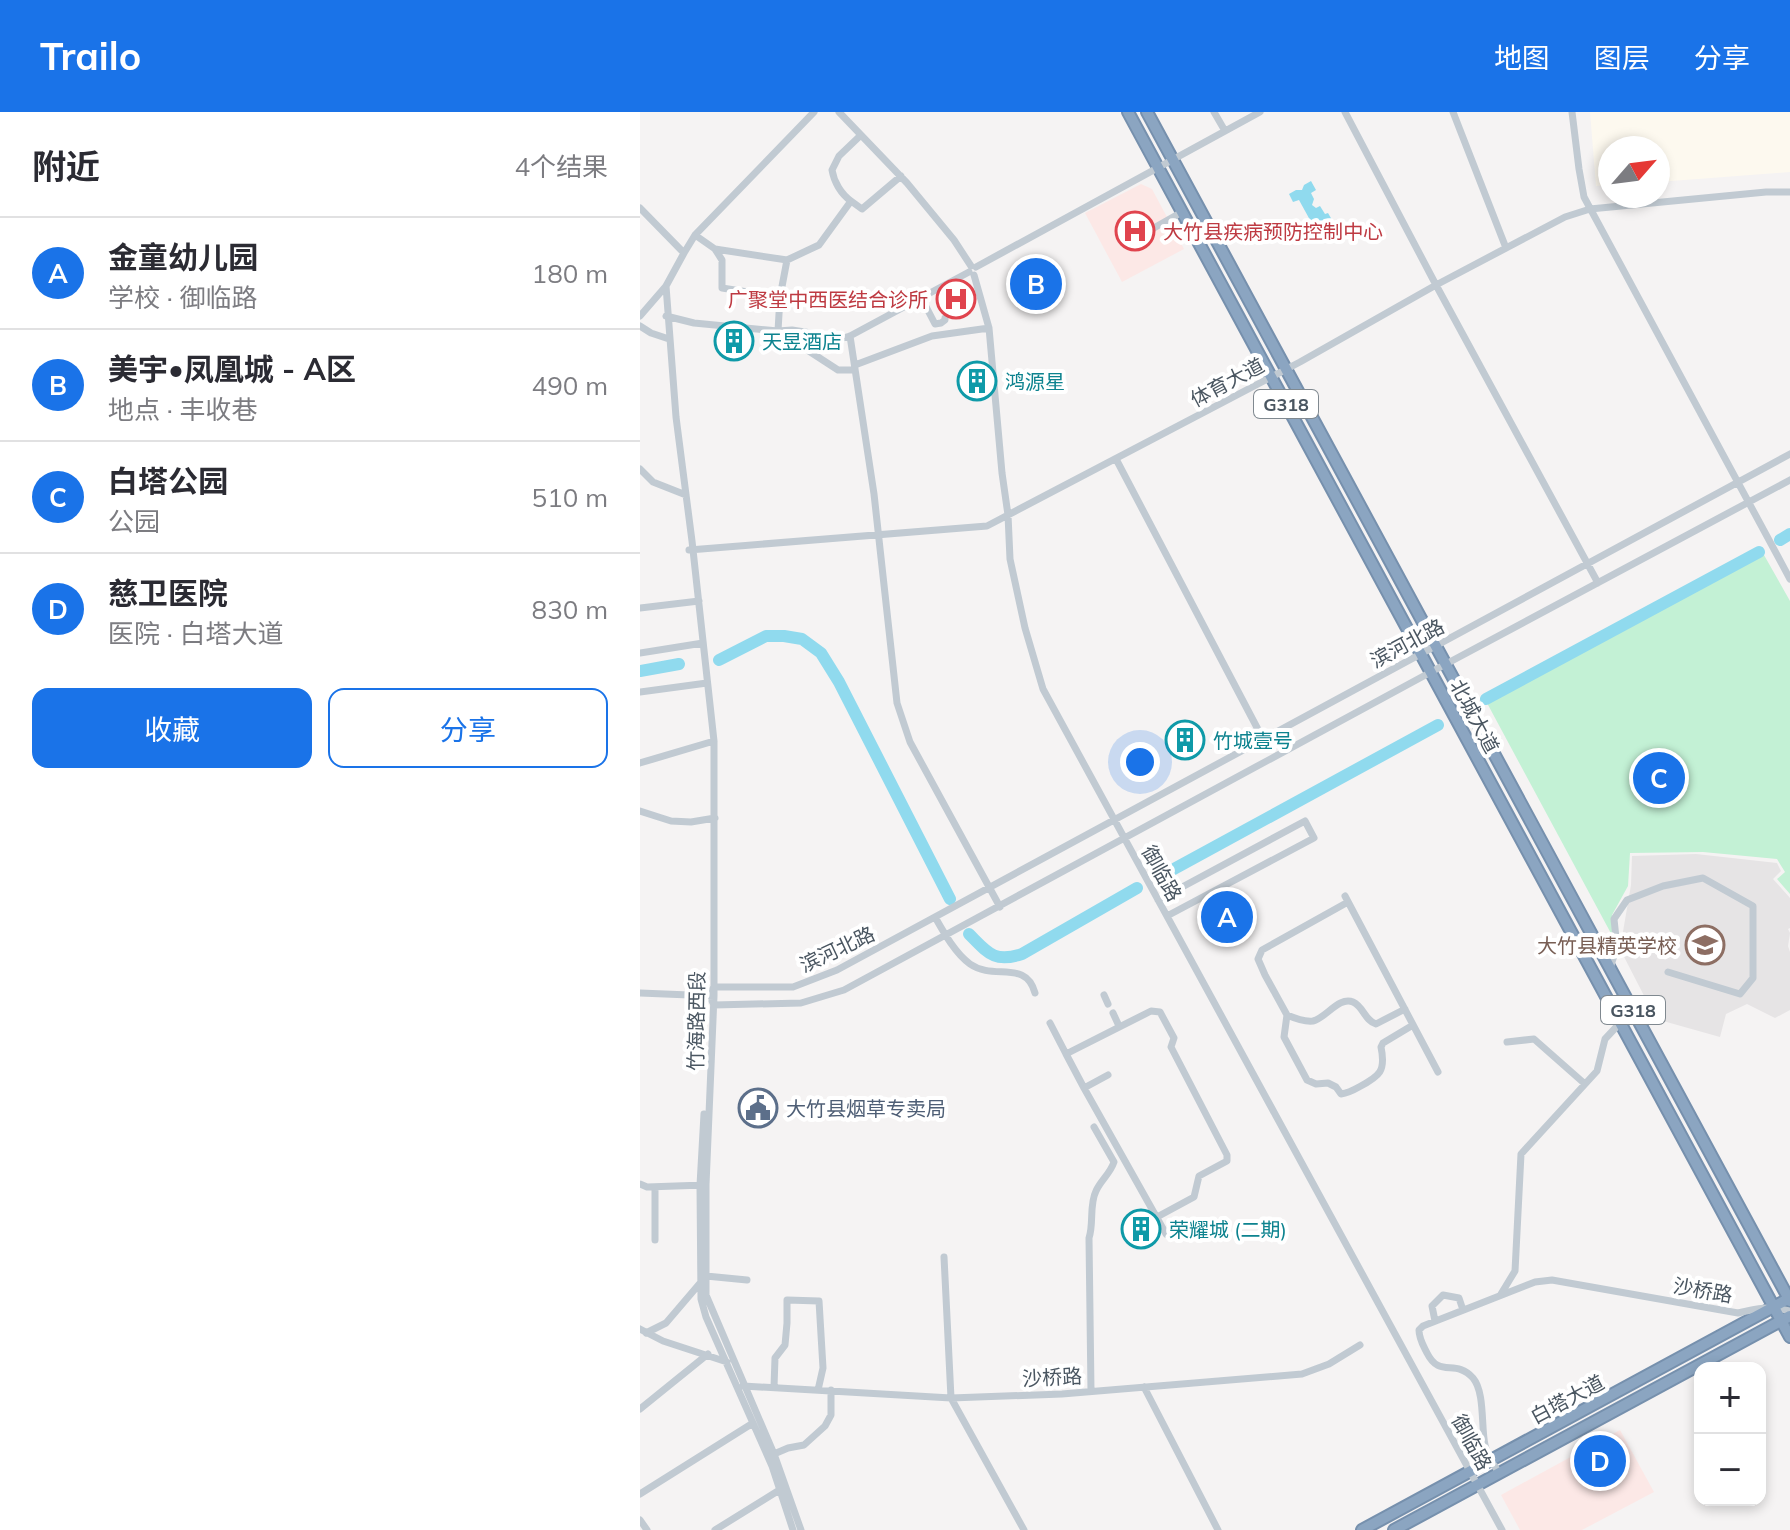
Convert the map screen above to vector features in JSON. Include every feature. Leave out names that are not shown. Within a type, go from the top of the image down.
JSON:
[{"type":"highway","name":"北城大道","points":[[1128,112],[1774,1307],[1787,1316],[1790,1337]]},
{"type":"highway","name":"北城大道","points":[[1147,112],[1789,1300]]},
{"type":"highway","name":"白塔大道","points":[[1362,1530],[1789,1300]]},
{"type":"highway","name":"白塔大道","points":[[1394,1530],[1787,1316]]},
{"type":"street","points":[[640,316],[664,289],[695,235],[814,112]]},
{"type":"street","name":"御临路","points":[[839,112],[901,176],[954,240],[973,270],[989,328],[1010,559],[1025,628],[1043,689],[1502,1530]]},
{"type":"street","points":[[1214,112],[1225,131]]},
{"type":"street","points":[[666,316],[694,323],[792,330],[843,338],[850,336],[1260,112]]},
{"type":"street","points":[[1345,112],[1598,583]]},
{"type":"street","points":[[1453,112],[1506,248]]},
{"type":"street","points":[[1572,112],[1584,197],[1790,579]]},
{"type":"street","points":[[861,135],[839,156],[832,170],[840,190],[862,209],[901,176]]},
{"type":"street","name":"体育大道","points":[[691,550],[987,526],[1286,369],[1565,217],[1590,209],[1790,192]]},
{"type":"street","points":[[715,249],[787,260],[819,245],[851,201]]},
{"type":"street","points":[[640,208],[684,253]]},
{"type":"street","points":[[1145,233],[1182,212]]},
{"type":"street","points":[[695,235],[715,249],[722,260],[722,288],[780,297]]},
{"type":"street","points":[[778,331],[787,260]]},
{"type":"street","name":"竹海路西段","points":[[664,289],[712,741],[713,996],[703,1185],[701,1299],[727,1362],[742,1386],[774,1454],[793,1530]]},
{"type":"street","points":[[921,297],[935,324],[932,336]]},
{"type":"street","points":[[935,324],[945,318]]},
{"type":"street","points":[[640,326],[667,339]]},
{"type":"street","points":[[778,331],[838,370],[855,368],[932,336],[989,328]]},
{"type":"street","points":[[850,336],[878,535],[897,703],[910,742],[1000,907]]},
{"type":"street","name":"滨河北路","points":[[713,996],[793,987],[837,970],[1790,454]]},
{"type":"street","points":[[1116,459],[1263,739]]},
{"type":"street","points":[[640,469],[653,482],[684,494]]},
{"type":"street","name":"滨河北路","points":[[713,996],[801,1003],[844,990],[1790,480]]},
{"type":"street","points":[[640,608],[697,601]]},
{"type":"street","points":[[640,653],[701,644]]},
{"type":"street","points":[[640,692],[705,683]]},
{"type":"street","points":[[640,763],[712,741]]},
{"type":"street","points":[[640,811],[671,821],[691,822],[713,818]]},
{"type":"street","points":[[1157,898],[1305,821],[1314,838],[1167,916]]},
{"type":"street","points":[[1216,869],[1225,885]]},
{"type":"street","points":[[1610,968],[1617,947],[1614,919],[1627,900],[1663,886],[1703,878],[1753,906],[1753,978],[1740,994],[1668,972]]},
{"type":"street","points":[[1413,1025],[1383,1043],[1379,1075],[1348,1093],[1341,1094],[1328,1083],[1316,1084],[1307,1080],[1284,1037],[1287,1015],[1258,959],[1262,950],[1346,899],[1438,1072]]},
{"type":"street","points":[[937,916],[947,935],[972,966],[989,972],[1017,972],[1033,985],[1035,993]]},
{"type":"street","points":[[640,993],[713,996]]},
{"type":"street","points":[[1104,995],[1108,1004]]},
{"type":"street","points":[[1287,1015],[1312,1021],[1350,1001],[1357,1005],[1369,1022],[1376,1024],[1405,1009]]},
{"type":"street","points":[[1066,1054],[1151,1011],[1160,1012],[1163,1016],[1174,1038],[1171,1047],[1227,1155],[1227,1161],[1199,1176],[1194,1197],[1157,1217]]},
{"type":"street","points":[[1113,1013],[1119,1026]]},
{"type":"street","points":[[1050,1023],[1166,1234]]},
{"type":"street","points":[[1500,1296],[1515,1271],[1521,1154],[1597,1071],[1605,1039],[1620,1023]]},
{"type":"street","points":[[1507,1042],[1534,1039],[1585,1084]]},
{"type":"street","points":[[1084,1088],[1108,1075]]},
{"type":"street","points":[[1091,1391],[1089,1238],[1092,1202],[1114,1162],[1094,1127]]},
{"type":"street","points":[[640,1184],[647,1187],[703,1185]]},
{"type":"street","points":[[655,1187],[655,1240]]},
{"type":"street","points":[[944,1257],[951,1398],[1024,1530]]},
{"type":"street","points":[[643,1331],[666,1323],[703,1279],[747,1280]]},
{"type":"street","name":"竹海路西段","points":[[703,1279],[706,1295],[737,1365],[753,1423],[801,1530]]},
{"type":"street","name":"沙桥路","points":[[1435,1321],[1535,1282],[1552,1280],[1738,1313],[1774,1307]]},
{"type":"street","points":[[1463,1310],[1459,1298],[1443,1295],[1432,1306],[1435,1321],[1419,1330],[1419,1337],[1432,1363],[1459,1368],[1475,1380],[1485,1447],[1499,1473]]},
{"type":"street","points":[[774,1387],[775,1358],[785,1345],[787,1300],[819,1301],[823,1368],[818,1390]]},
{"type":"street","points":[[643,1331],[663,1341],[737,1365]]},
{"type":"street","name":"沙桥路","points":[[742,1386],[951,1398],[1091,1391],[1302,1374],[1329,1364],[1360,1345]]},
{"type":"street","points":[[640,1409],[708,1354]]},
{"type":"street","points":[[1144,1387],[1218,1530]]},
{"type":"street","points":[[774,1454],[804,1445],[825,1426],[831,1415],[831,1390]]},
{"type":"street","points":[[640,1494],[753,1423]]},
{"type":"street","points":[[715,1530],[782,1488]]},
{"type":"street","points":[[640,1520],[647,1530]]},
{"type":"shaded area","points":[[1590,112],[1790,112],[1790,172],[1670,181],[1670,136],[1598,136],[1596,186]]},
{"type":"shaded area","name":"大竹县疾病预防控制中心","points":[[1141,184],[1152,189],[1184,249],[1122,282],[1085,213]]},
{"type":"shaded area","name":"大竹县精英学校","points":[[1696,854],[1777,863],[1781,871],[1773,879],[1790,898],[1790,1010],[1775,1018],[1747,1004],[1726,1014],[1720,1037],[1656,1019],[1620,949],[1631,885],[1632,856]]},
{"type":"shaded area","points":[[1620,1430],[1654,1492],[1582,1530],[1520,1530],[1501,1495]]},
{"type":"green space","points":[[1764,555],[1790,601],[1790,894],[1777,879],[1785,872],[1777,859],[1703,852],[1630,853],[1628,886],[1612,915],[1614,939],[1487,703]]},
{"type":"water","points":[[1311,181],[1316,190],[1311,193],[1314,199],[1312,205],[1316,208],[1320,206],[1335,225],[1311,238],[1304,224],[1310,220],[1299,200],[1293,202],[1289,194],[1302,190]]},
{"type":"waterway","points":[[1780,540],[1790,534]]},
{"type":"waterway","points":[[1486,699],[1759,552]]},
{"type":"waterway","points":[[719,660],[766,636],[802,639],[821,653],[839,682],[950,899]]},
{"type":"waterway","points":[[640,671],[679,664]]},
{"type":"waterway","points":[[1161,876],[1438,725]]},
{"type":"waterway","points":[[969,934],[992,954],[1012,957],[1137,888]]},
{"type":"place","name":"大竹县疾病预防控制中心","points":[[1135,231]]},
{"type":"place","name":"美宇•凤凰城 - A区","points":[[1036,284]]},
{"type":"place","name":"广聚堂中西医结合诊所","points":[[956,299]]},
{"type":"place","name":"天昱酒店","points":[[734,341]]},
{"type":"place","name":"鸿源星","points":[[977,381]]},
{"type":"place","name":"竹城壹号","points":[[1185,740]]},
{"type":"place","name":"白塔公园","points":[[1659,778]]},
{"type":"place","name":"金童幼儿园","points":[[1227,917]]},
{"type":"place","name":"大竹县精英学校","points":[[1705,945]]},
{"type":"place","name":"大竹县烟草专卖局","points":[[758,1108]]},
{"type":"place","name":"荣耀城 (二期)","points":[[1141,1229]]},
{"type":"place","name":"慈卫医院","points":[[1600,1461]]}]
